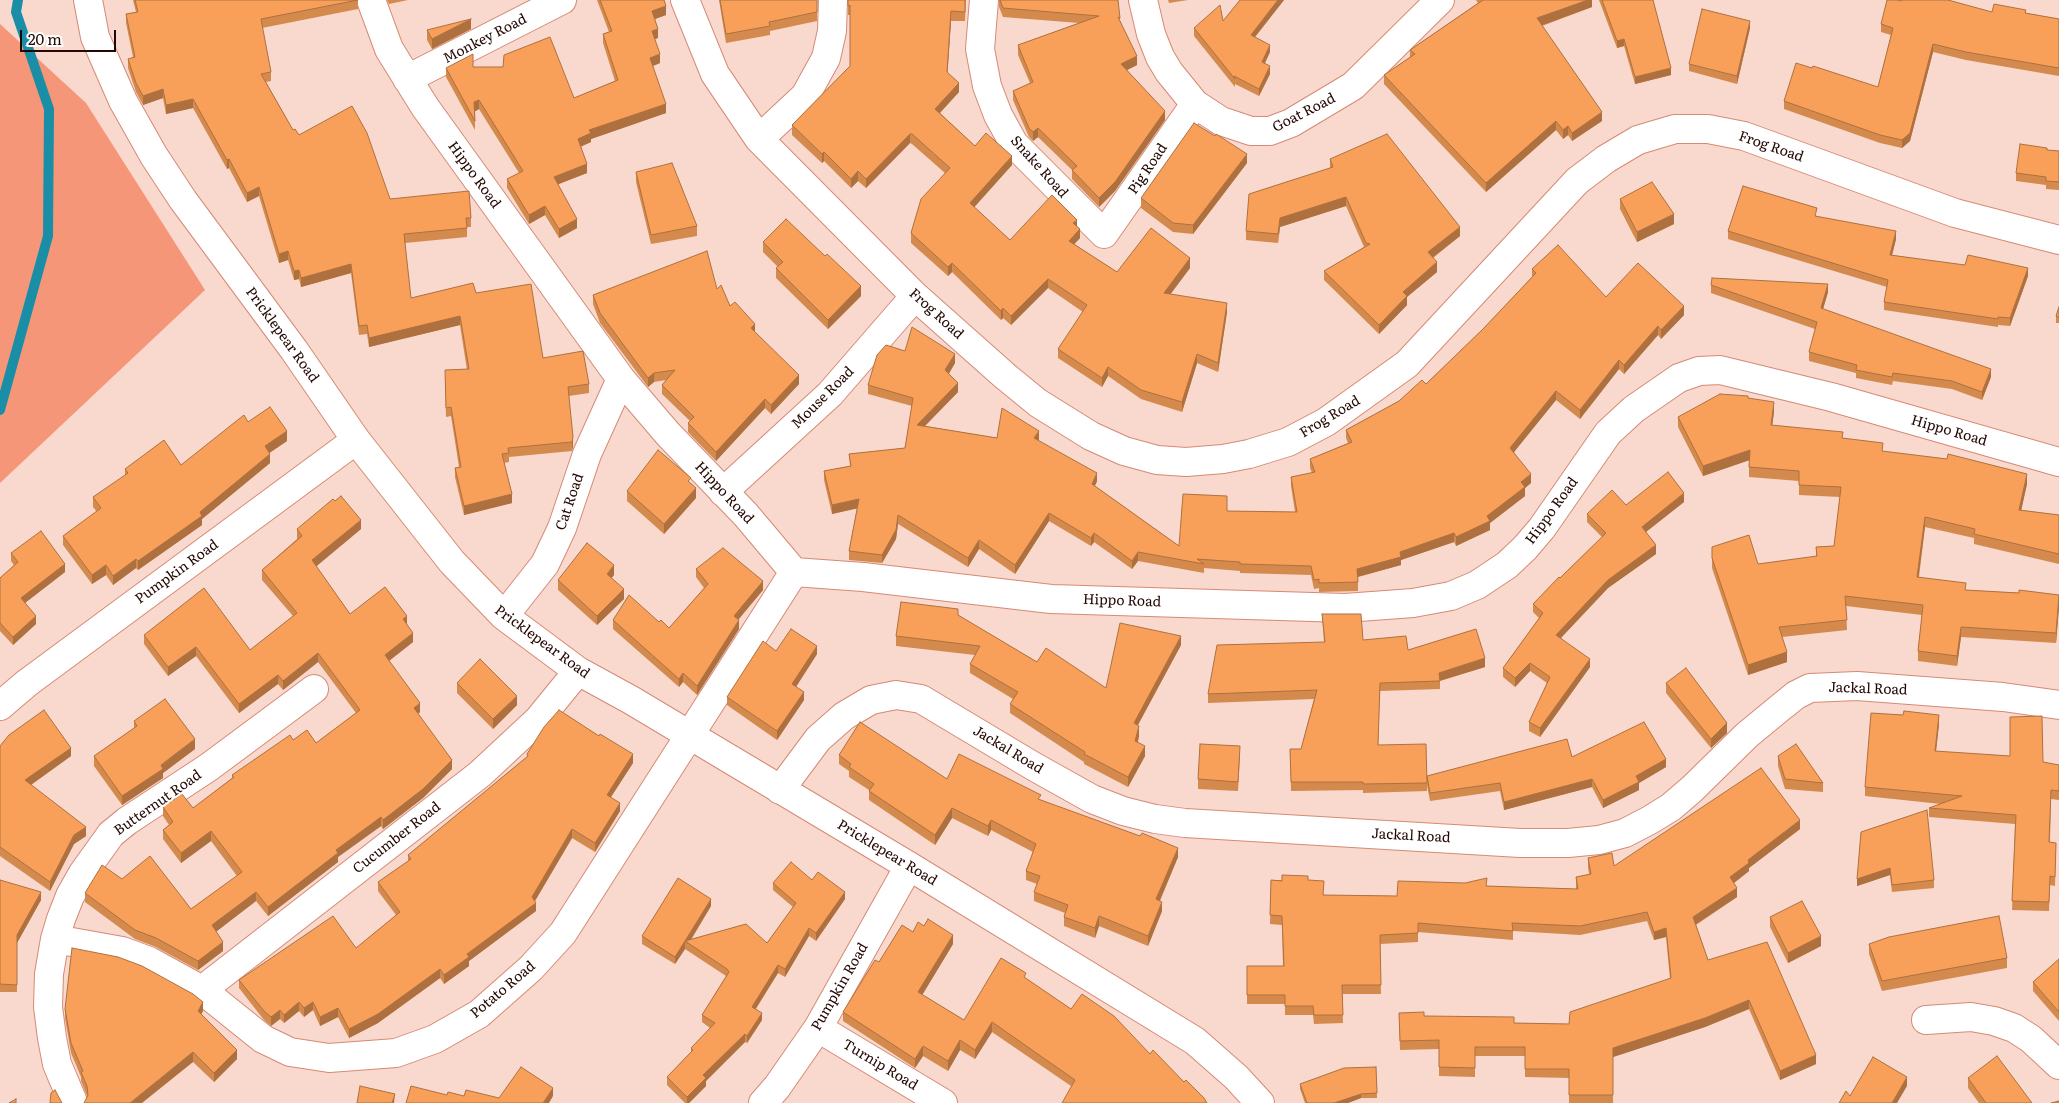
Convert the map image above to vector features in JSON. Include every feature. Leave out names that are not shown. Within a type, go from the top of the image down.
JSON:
[{"type":"street","name":"Pricklepear Road","points":[[88,0],[95,37],[123,101],[154,156],[183,200],[294,350],[356,440],[452,562],[504,616],[578,671],[909,866],[1195,1041],[1236,1076],[1260,1103]]},
{"type":"street","name":"Hippo Road","points":[[371,0],[390,49],[425,107],[620,379],[668,434],[746,515],[794,572],[1061,600],[1345,608],[1414,603],[1451,596],[1477,586],[1507,565],[1525,548],[1542,528],[1608,433],[1634,409],[1679,378],[1699,371],[1720,370],[1831,397],[2059,462]]},
{"type":"street","name":"Monkey Road","points":[[408,79],[562,0]]},
{"type":"street","name":"Frog Road","points":[[686,0],[715,74],[759,139],[915,296],[1005,376],[1045,408],[1091,436],[1124,451],[1158,460],[1186,462],[1223,459],[1249,454],[1288,442],[1326,422],[1406,364],[1577,181],[1606,159],[1638,140],[1675,129],[1708,129],[1744,136],[1955,213],[2059,240]]},
{"type":"street","points":[[759,139],[804,96],[826,58],[832,31],[833,0]]},
{"type":"street","name":"Snake Road","points":[[984,0],[980,49],[987,86],[998,116],[1014,144],[1104,234]]},
{"type":"street","name":"Goat Road","points":[[1142,0],[1151,34],[1160,57],[1169,72],[1195,104],[1221,121],[1251,131],[1270,131],[1291,122],[1353,86],[1440,0]]},
{"type":"street","name":"Pig Road","points":[[1104,234],[1195,104]]},
{"type":"street","name":"Mouse Road","points":[[723,492],[830,394],[915,296]]},
{"type":"street","name":"Cat Road","points":[[504,616],[545,564],[562,528],[587,454],[620,379]]},
{"type":"street","name":"Pumpkin Road","points":[[0,706],[27,683],[356,440]]},
{"type":"street","name":"Potato Road","points":[[55,939],[122,951],[149,961],[202,990],[263,1039],[290,1052],[329,1058],[396,1053],[435,1039],[479,1014],[531,968],[563,933],[794,572]]},
{"type":"street","name":"Cucumber Road","points":[[202,990],[480,774],[538,720],[578,671]]},
{"type":"street","name":"Jackal Road","points":[[780,790],[818,739],[844,716],[871,700],[896,696],[921,699],[1092,799],[1123,811],[1155,820],[1500,842],[1568,843],[1599,840],[1625,833],[1664,811],[1692,789],[1747,735],[1796,695],[1810,688],[1857,686],[2003,697],[2059,705]]},
{"type":"street","name":"Butternut Road","points":[[73,1102],[57,1064],[48,1007],[49,974],[55,939],[70,896],[83,873],[111,834],[127,821],[209,767],[314,689]]},
{"type":"street","name":"Pumpkin Road","points":[[763,1103],[818,1028],[909,866]]},
{"type":"street","points":[[1926,1020],[1971,1017],[1994,1021],[2014,1028],[2031,1039],[2059,1065]]},
{"type":"street","name":"Turnip Road","points":[[818,1028],[942,1103]]},
{"type":"shaded area","points":[[0,24],[86,103],[205,290],[0,483]]},
{"type":"building","points":[[135,0],[358,0],[261,19],[271,72],[261,74],[293,130],[295,129],[299,135],[352,106],[367,133],[390,199],[469,191],[471,218],[466,218],[467,228],[404,234],[411,298],[473,283],[476,293],[531,284],[543,358],[583,351],[589,384],[568,387],[572,442],[508,448],[509,453],[502,454],[512,494],[464,506],[455,468],[461,467],[451,407],[446,408],[445,370],[469,369],[460,316],[369,338],[367,325],[359,326],[351,264],[301,278],[299,270],[294,271],[288,251],[279,254],[259,187],[247,193],[193,99],[166,105],[163,89],[143,96],[136,83],[128,59],[135,57],[126,14],[138,12]]},
{"type":"building","points":[[600,0],[664,0],[666,6],[652,11],[658,29],[652,31],[660,54],[650,58],[666,104],[589,130],[591,133],[578,139],[587,164],[554,177],[577,219],[559,229],[545,206],[529,215],[507,179],[523,171],[479,100],[474,102],[475,121],[446,68],[473,54],[473,67],[503,67],[504,55],[550,37],[574,98],[618,80],[603,34],[612,31]]},
{"type":"building","points":[[720,0],[817,0],[817,12],[769,22],[770,26],[726,34]]},
{"type":"building","points":[[848,0],[965,0],[965,12],[951,11],[947,72],[959,83],[935,109],[975,146],[986,133],[1012,156],[970,203],[1010,240],[1052,195],[1077,220],[1073,223],[1080,229],[1069,241],[1117,272],[1151,228],[1190,258],[1164,293],[1227,303],[1218,363],[1197,354],[1182,402],[1141,390],[1108,367],[1102,378],[1058,349],[1087,305],[1048,279],[1011,316],[1003,308],[1001,311],[952,263],[948,267],[911,233],[921,199],[950,168],[912,134],[866,179],[858,171],[851,179],[824,152],[822,154],[792,125],[850,66],[850,5],[848,6]]},
{"type":"building","points":[[1000,0],[1118,0],[1120,18],[1118,17],[1137,56],[1121,64],[1165,111],[1115,182],[1099,198],[1072,170],[1077,166],[1038,128],[1033,132],[1029,128],[1013,91],[1033,82],[1018,45],[1099,16],[1003,8]]},
{"type":"building","points":[[1240,0],[1278,0],[1251,35],[1270,45],[1262,62],[1270,66],[1259,89],[1234,76],[1235,79],[1194,28],[1220,5],[1223,21]]},
{"type":"building","points":[[1483,0],[1588,0],[1537,18],[1602,112],[1572,133],[1568,126],[1563,130],[1556,121],[1486,183],[1384,75],[1415,54],[1410,50]]},
{"type":"building","points":[[1602,0],[1653,0],[1671,68],[1635,77],[1624,39],[1617,41]]},
{"type":"building","points":[[1887,0],[1948,0],[1992,12],[1994,4],[2026,10],[2025,13],[2059,19],[2059,68],[1966,52],[1933,44],[1910,133],[1902,140],[1880,135],[1784,101],[1796,63],[1812,68],[1813,66],[1878,87],[1893,28],[1881,24]]},
{"type":"building","points":[[1702,9],[1750,21],[1737,76],[1689,64]]},
{"type":"building","points":[[471,19],[432,39],[427,30]]},
{"type":"building","points":[[1194,123],[1215,136],[1216,134],[1247,154],[1193,225],[1173,223],[1141,198]]},
{"type":"building","points":[[1387,134],[1460,227],[1428,252],[1437,262],[1403,292],[1407,296],[1379,325],[1324,271],[1370,244],[1366,243],[1346,197],[1280,218],[1278,234],[1246,231],[1249,194],[1333,167],[1330,159]]},
{"type":"building","points":[[2020,144],[2059,151],[2059,182],[2046,181],[2046,177],[2016,173]]},
{"type":"building","points":[[672,163],[697,226],[651,235],[636,172]]},
{"type":"building","points":[[1652,182],[1674,214],[1637,232],[1620,199]]},
{"type":"building","points":[[1743,186],[1817,208],[1815,216],[1896,231],[1890,255],[1965,265],[1968,255],[2028,268],[2010,318],[1998,317],[1998,319],[1884,302],[1888,280],[1728,231]]},
{"type":"building","points":[[786,219],[825,256],[827,254],[861,286],[828,320],[776,268],[783,262],[763,242]]},
{"type":"building","points":[[1558,245],[1606,297],[1638,263],[1684,306],[1661,330],[1658,326],[1624,365],[1619,360],[1580,410],[1556,391],[1510,448],[1531,474],[1521,482],[1525,487],[1487,516],[1490,521],[1456,537],[1454,533],[1400,552],[1401,557],[1357,569],[1358,582],[1319,583],[1319,579],[1314,580],[1311,566],[1240,564],[1240,562],[1197,559],[1204,564],[1138,552],[1132,561],[1094,533],[1091,538],[1049,513],[1015,565],[979,540],[968,558],[898,515],[896,530],[882,555],[849,551],[859,499],[832,505],[824,471],[851,466],[849,454],[905,448],[913,398],[868,385],[877,355],[886,345],[905,351],[912,327],[955,354],[945,370],[958,383],[917,425],[997,438],[1002,408],[1039,431],[1034,438],[1097,473],[1092,484],[1179,546],[1183,494],[1227,496],[1227,511],[1297,512],[1291,477],[1315,472],[1310,459],[1352,442],[1346,430],[1399,401],[1422,380],[1426,384],[1483,329],[1536,273],[1532,269]]},
{"type":"building","points":[[707,251],[717,289],[721,285],[730,306],[735,302],[755,324],[751,328],[799,375],[771,405],[765,399],[716,452],[688,423],[694,417],[662,385],[675,370],[654,373],[648,378],[600,313],[593,295]]},
{"type":"building","points":[[1712,278],[1828,284],[1821,308],[1991,369],[1982,392],[1952,381],[1893,373],[1892,377],[1856,370],[1857,365],[1809,352],[1817,322],[1711,285]]},
{"type":"building","points":[[1720,394],[1748,396],[1748,398],[1774,402],[1771,425],[1843,432],[1842,438],[1883,443],[1882,451],[1947,459],[1948,454],[2027,474],[2019,510],[2059,515],[2059,554],[1974,534],[1975,529],[1925,517],[1917,577],[1966,583],[1965,590],[2019,593],[2019,590],[2059,595],[2056,633],[1961,627],[1957,656],[1918,651],[1923,605],[1845,596],[1847,620],[1779,627],[1787,652],[1748,665],[1712,558],[1712,547],[1749,535],[1758,564],[1817,556],[1816,547],[1834,546],[1841,487],[1799,485],[1799,471],[1749,467],[1750,450],[1703,466],[1678,417]]},
{"type":"building","points":[[270,407],[287,431],[265,446],[270,454],[200,512],[202,516],[138,561],[136,559],[113,576],[106,565],[92,575],[63,536],[101,508],[93,497],[128,473],[125,469],[164,440],[181,465],[244,415],[248,422]]},
{"type":"building","points":[[658,450],[691,478],[688,481],[696,488],[664,524],[627,491]]},
{"type":"building","points":[[1668,472],[1684,493],[1642,527],[1656,545],[1608,580],[1556,635],[1590,659],[1540,728],[1529,722],[1550,677],[1530,663],[1515,678],[1503,668],[1543,613],[1533,604],[1606,533],[1587,514],[1612,490],[1626,505]]},
{"type":"building","points":[[341,496],[361,520],[312,560],[350,614],[385,587],[407,616],[403,619],[413,633],[385,655],[420,703],[414,708],[452,760],[423,789],[383,820],[381,817],[336,850],[338,853],[268,907],[256,892],[212,925],[223,942],[198,961],[156,938],[135,930],[85,893],[102,865],[122,879],[150,856],[191,909],[242,872],[211,831],[181,853],[163,830],[173,822],[163,807],[182,794],[193,808],[234,777],[232,775],[290,735],[293,740],[307,730],[316,743],[360,710],[318,653],[283,681],[278,675],[239,704],[196,647],[168,667],[144,635],[204,588],[250,650],[297,613],[262,570],[302,536],[297,529],[333,499],[335,501]]},
{"type":"building","points":[[41,531],[65,564],[21,598],[36,616],[13,637],[0,623],[0,578],[18,562],[11,553]]},
{"type":"building","points":[[587,543],[614,565],[607,574],[624,589],[597,616],[558,580]]},
{"type":"building","points":[[723,548],[763,581],[734,616],[739,620],[697,686],[683,673],[679,679],[613,620],[629,595],[659,622],[661,620],[669,628],[708,584],[696,569]]},
{"type":"building","points":[[901,602],[958,609],[958,615],[1037,662],[1046,648],[1106,688],[1120,623],[1181,636],[1134,723],[1139,726],[1135,741],[1145,746],[1128,777],[1084,754],[1085,752],[1010,704],[1018,692],[970,664],[980,646],[896,636]]},
{"type":"building","points":[[1322,614],[1361,614],[1363,640],[1406,636],[1408,650],[1476,629],[1485,658],[1439,673],[1440,681],[1380,683],[1378,745],[1426,744],[1427,783],[1291,782],[1290,749],[1301,749],[1317,690],[1208,694],[1217,645],[1325,642]]},
{"type":"building","points":[[791,629],[817,646],[792,684],[804,692],[777,731],[727,697],[763,641],[776,651]]},
{"type":"building","points":[[480,659],[517,696],[493,719],[457,683]]},
{"type":"building","points":[[1686,668],[1727,723],[1711,739],[1666,683]]},
{"type":"building","points":[[165,699],[195,739],[161,765],[163,769],[122,796],[94,756],[137,726],[134,721]]},
{"type":"building","points":[[44,710],[71,748],[25,780],[86,827],[74,835],[50,882],[0,847],[0,746],[9,735]]},
{"type":"building","points":[[559,710],[599,736],[600,734],[633,754],[607,795],[620,803],[595,843],[572,829],[532,897],[536,903],[467,954],[469,957],[444,975],[440,969],[378,1014],[349,1029],[338,1008],[320,1017],[313,1002],[304,1008],[299,1002],[284,1015],[280,1010],[271,1017],[264,1011],[239,980],[333,916],[356,948],[400,912],[378,882],[411,859],[408,855],[528,756],[527,754],[544,727]]},
{"type":"building","points":[[1904,711],[1939,715],[1935,751],[2010,756],[2010,717],[2042,716],[2043,762],[2059,765],[2059,791],[2051,790],[2049,842],[2056,843],[2055,877],[2050,876],[2049,902],[2012,901],[2016,815],[1929,808],[1962,796],[1865,787],[1871,713],[1903,715]]},
{"type":"building","points":[[860,722],[947,779],[959,754],[1041,795],[1038,799],[1140,836],[1142,833],[1178,848],[1156,899],[1162,902],[1148,936],[1099,916],[1095,928],[1064,917],[1068,905],[1034,892],[1040,876],[1026,871],[1036,844],[991,820],[988,826],[952,808],[935,835],[869,791],[874,784],[849,767],[851,764],[839,755]]},
{"type":"building","points":[[1644,722],[1666,759],[1636,776],[1639,782],[1603,800],[1592,779],[1504,802],[1500,783],[1430,793],[1427,776],[1567,739],[1572,757]]},
{"type":"building","points":[[1200,744],[1240,746],[1238,782],[1198,779]]},
{"type":"building","points":[[1796,744],[1823,783],[1785,779],[1778,756]]},
{"type":"building","points":[[1761,768],[1800,820],[1748,860],[1749,863],[1730,877],[1737,888],[1693,917],[1708,960],[1767,942],[1816,1055],[1780,1071],[1749,1000],[1705,1018],[1613,1048],[1613,1095],[1569,1095],[1569,1069],[1525,1069],[1525,1047],[1475,1047],[1475,1068],[1439,1067],[1439,1040],[1400,1041],[1399,1013],[1424,1012],[1424,1016],[1514,1017],[1514,1023],[1569,1024],[1570,1012],[1671,978],[1666,928],[1654,932],[1647,912],[1580,926],[1512,923],[1513,931],[1418,923],[1418,933],[1380,935],[1381,985],[1342,985],[1343,1015],[1314,1015],[1313,1006],[1285,1006],[1285,995],[1247,995],[1247,966],[1284,966],[1282,916],[1270,915],[1271,880],[1282,881],[1282,875],[1308,876],[1308,880],[1324,881],[1323,895],[1397,896],[1398,881],[1465,883],[1487,878],[1486,886],[1578,889],[1576,877],[1591,874],[1588,858],[1612,853],[1614,866]]},
{"type":"building","points":[[1927,810],[1934,880],[1892,885],[1890,868],[1857,879],[1861,832]]},
{"type":"building","points":[[791,862],[812,880],[818,872],[845,892],[816,933],[809,928],[785,969],[778,965],[752,1007],[762,1013],[747,1036],[745,1034],[703,1075],[706,1078],[687,1097],[667,1077],[715,1023],[702,1015],[729,972],[685,941],[746,924],[767,943],[796,903],[773,883]]},
{"type":"building","points":[[678,878],[711,899],[675,957],[642,936]]},
{"type":"building","points":[[0,880],[41,892],[17,935],[17,985],[0,984]]},
{"type":"building","points":[[1802,901],[1821,936],[1788,953],[1770,917]]},
{"type":"building","points":[[1999,916],[2007,958],[1882,981],[1869,944],[1889,937]]},
{"type":"building","points":[[928,919],[953,935],[918,992],[964,1020],[1001,958],[1026,973],[1024,977],[1071,1009],[1082,994],[1114,1016],[1150,1054],[1153,1050],[1184,1082],[1186,1080],[1207,1103],[1062,1103],[1075,1080],[992,1022],[975,1050],[960,1040],[948,1061],[923,1046],[915,1059],[843,1012],[875,960],[879,962],[902,925],[913,932],[918,922],[924,926]]},
{"type":"building","points":[[72,948],[118,957],[142,966],[193,994],[203,1002],[198,1011],[237,1050],[214,1073],[193,1052],[130,1103],[84,1103],[88,1095],[87,1086],[71,1043],[65,1009]]},
{"type":"building","points":[[2059,959],[2059,1012],[2033,982]]},
{"type":"building","points":[[1997,1056],[2032,1103],[1986,1103],[1968,1078]]},
{"type":"building","points":[[1873,1057],[1907,1077],[1892,1103],[1839,1103],[1846,1091],[1850,1096]]},
{"type":"building","points":[[521,1067],[553,1088],[543,1103],[406,1103],[411,1086],[447,1095],[448,1092],[464,1096],[466,1090],[499,1098]]},
{"type":"building","points":[[1376,1067],[1377,1093],[1361,1094],[1334,1103],[1307,1103],[1300,1084],[1344,1068]]},
{"type":"building","points":[[360,1086],[395,1094],[392,1103],[357,1103]]},
{"type":"building","points":[[55,1090],[62,1103],[50,1103],[51,1093]]},
{"type":"waterway","points":[[0,410],[48,236],[49,109],[16,12],[18,0]]}]
